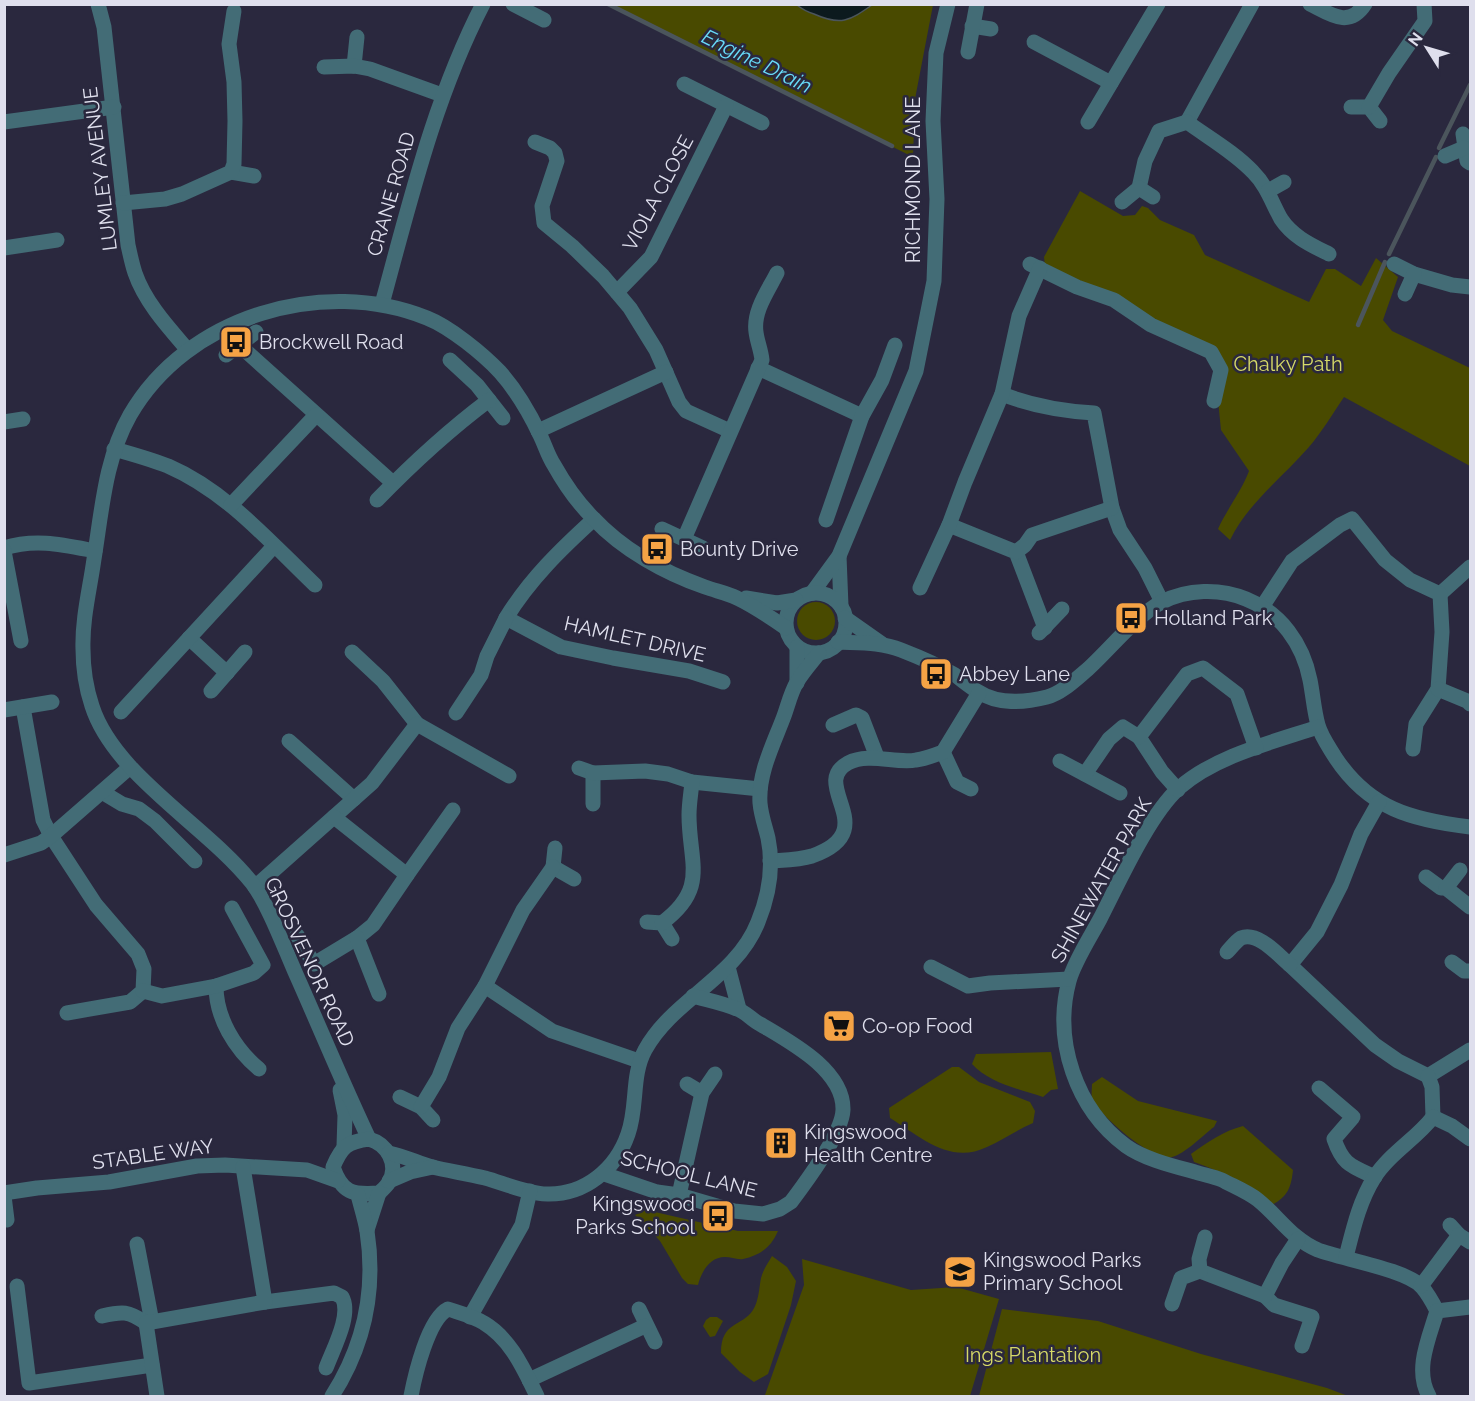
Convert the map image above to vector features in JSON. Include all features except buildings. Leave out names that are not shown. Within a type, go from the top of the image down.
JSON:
[{"type":"street","name":"LUMLEY AVENUE","points":[[98,4],[104,27],[114,107],[128,245],[135,274],[144,293],[188,350]]},
{"type":"street","name":"CRANE ROAD","points":[[382,304],[442,95],[464,41],[483,4]]},
{"type":"street","points":[[513,4],[544,20]]},
{"type":"street","name":"RICHMOND LANE","points":[[812,593],[840,556],[916,371],[934,281],[938,198],[933,121],[936,53],[948,4]]},
{"type":"street","points":[[968,52],[976,4]]},
{"type":"street","points":[[1088,122],[1158,4]]},
{"type":"street","points":[[1122,202],[1139,188],[1145,161],[1159,131],[1187,122],[1252,4]]},
{"type":"street","points":[[1310,4],[1339,18],[1350,18],[1365,4]]},
{"type":"street","points":[[1369,107],[1425,21],[1424,4]]},
{"type":"street","points":[[231,172],[234,164],[235,121],[229,32],[234,11]]},
{"type":"street","points":[[972,26],[991,29]]},
{"type":"street","points":[[354,66],[357,37]]},
{"type":"street","points":[[1034,42],[1111,83]]},
{"type":"street","points":[[324,68],[354,66],[370,69],[442,95]]},
{"type":"street","points":[[684,84],[762,123]]},
{"type":"street","name":"VIOLA CLOSE","points":[[616,292],[651,257],[726,106]]},
{"type":"street","points":[[1351,106],[1369,107],[1380,121]]},
{"type":"street","points":[[4,122],[114,107]]},
{"type":"street","points":[[1187,122],[1253,172],[1268,191],[1282,220],[1301,240],[1329,254]]},
{"type":"street","points":[[1445,156],[1463,141],[1467,161],[1470,163]]},
{"type":"street","points":[[535,142],[550,148],[555,153],[557,161],[542,206],[544,223],[603,276],[630,308],[656,350],[679,402],[686,411],[730,431]]},
{"type":"street","points":[[123,203],[174,196],[231,172],[254,176]]},
{"type":"street","points":[[1268,191],[1284,182]]},
{"type":"street","points":[[1139,188],[1153,196]]},
{"type":"street","points":[[4,248],[57,240]]},
{"type":"street","points":[[1394,264],[1414,274],[1452,285],[1470,287]]},
{"type":"street","points":[[920,588],[950,525],[965,482],[1002,394],[1019,316],[1035,266],[1077,287],[1114,300],[1151,325],[1211,352],[1221,370],[1214,401]]},
{"type":"street","points":[[684,539],[762,360],[756,332],[758,312],[777,273]]},
{"type":"street","points":[[1405,294],[1414,274]]},
{"type":"street","name":"GROSVENOR ROAD","points":[[369,1139],[255,886],[232,860],[130,767],[105,735],[93,709],[86,680],[83,650],[85,619],[106,478],[114,449],[130,415],[149,388],[169,364],[188,350],[234,324],[281,306],[334,299],[382,304],[430,318],[470,345],[502,374],[538,431],[553,464],[594,519],[627,547],[664,569],[704,587],[734,597],[786,628]]},
{"type":"street","points":[[226,355],[255,332]]},
{"type":"street","points":[[238,345],[393,483]]},
{"type":"street","points":[[826,520],[862,416],[882,380],[895,345]]},
{"type":"street","points":[[450,360],[477,385],[503,418]]},
{"type":"street","points":[[758,368],[862,416]]},
{"type":"street","points":[[538,431],[666,372]]},
{"type":"street","points":[[1002,394],[1024,403],[1059,410],[1094,413],[1112,508],[1120,530],[1145,568],[1162,602]]},
{"type":"street","points":[[377,500],[457,424],[489,400]]},
{"type":"street","points":[[231,506],[316,415]]},
{"type":"street","points":[[4,422],[23,419]]},
{"type":"street","points":[[114,449],[169,467],[200,484],[231,506],[315,585]]},
{"type":"street","points":[[1016,552],[1032,535],[1112,508]]},
{"type":"street","points":[[456,713],[481,675],[506,618],[515,604],[550,559],[594,519]]},
{"type":"street","points":[[1262,606],[1292,561],[1340,525],[1352,519],[1385,560],[1410,580],[1440,594]]},
{"type":"street","points":[[950,525],[1016,552],[1042,631],[1062,609]]},
{"type":"street","points":[[662,529],[703,548]]},
{"type":"street","points":[[21,641],[4,549],[17,544],[50,542],[95,551]]},
{"type":"street","points":[[121,712],[274,546]]},
{"type":"street","name":"RICHMOND LANE","points":[[840,556],[843,612]]},
{"type":"street","points":[[1440,594],[1470,567]]},
{"type":"street","points":[[838,642],[882,644],[954,675],[979,693],[1007,703],[1049,696],[1070,684],[1141,617],[1162,602],[1188,593],[1209,592],[1244,598],[1262,606],[1282,622],[1299,645],[1310,679],[1318,727],[1347,775],[1361,790],[1379,802],[1407,815],[1470,827]]},
{"type":"street","points":[[843,612],[844,631],[830,650],[819,653],[807,652],[797,647],[790,639],[786,628],[787,613],[796,600],[812,593],[833,598],[843,612],[882,644]]},
{"type":"street","points":[[1413,749],[1416,724],[1438,689],[1442,632],[1440,594]]},
{"type":"street","name":"GROSVENOR ROAD","points":[[734,597],[777,603],[796,600]]},
{"type":"street","name":"HAMLET DRIVE","points":[[506,618],[561,647],[689,671],[723,682]]},
{"type":"street","points":[[189,638],[227,673]]},
{"type":"street","points":[[796,683],[797,647]]},
{"type":"street","points":[[211,690],[245,652]]},
{"type":"street","points":[[352,652],[383,681],[417,724],[509,776]]},
{"type":"street","points":[[389,1153],[433,1167],[451,1169],[546,1194],[570,1191],[589,1184],[604,1174],[619,1154],[628,1134],[633,1115],[635,1079],[639,1061],[661,1025],[728,967],[741,953],[757,926],[766,903],[770,883],[768,839],[763,822],[760,789],[764,769],[796,683],[819,653]]},
{"type":"street","points":[[1139,736],[1187,674],[1203,668],[1237,694],[1257,748]]},
{"type":"street","points":[[1438,689],[1470,704]]},
{"type":"street","points":[[770,861],[810,857],[833,846],[843,835],[846,822],[838,800],[836,777],[841,769],[848,763],[878,757],[915,761],[943,752],[979,693]]},
{"type":"street","points":[[4,710],[52,702]]},
{"type":"street","points":[[23,707],[43,820],[96,905],[138,954],[144,969],[143,991],[130,1002],[67,1013]]},
{"type":"street","points":[[833,725],[856,715],[862,718],[878,757]]},
{"type":"street","points":[[255,886],[372,783],[417,724]]},
{"type":"street","points":[[1085,774],[1109,738],[1123,726],[1139,736],[1162,772],[1178,790]]},
{"type":"street","name":"SHINEWATER PARK","points":[[1318,727],[1257,748],[1205,770],[1178,790],[1163,807],[1123,873],[1070,979],[1065,1023],[1066,1043],[1078,1090],[1096,1117],[1127,1146],[1165,1164],[1218,1178],[1258,1200],[1298,1239],[1318,1250],[1403,1276],[1421,1286]]},
{"type":"street","points":[[289,741],[354,799]]},
{"type":"street","points":[[943,752],[957,782],[971,789]]},
{"type":"street","points":[[1060,761],[1120,793]]},
{"type":"street","points":[[4,855],[40,843],[51,836],[130,767]]},
{"type":"street","points":[[593,804],[586,770],[645,771],[668,774],[692,782],[760,789]]},
{"type":"street","points":[[672,939],[654,923],[674,914],[686,900],[693,879],[694,861],[689,815],[692,782]]},
{"type":"street","points":[[102,792],[122,804],[139,809],[155,821],[195,861]]},
{"type":"street","points":[[1290,965],[1317,932],[1341,885],[1361,834],[1379,802]]},
{"type":"street","points":[[297,935],[314,964],[357,938],[373,925],[453,810]]},
{"type":"street","points":[[334,817],[407,876]]},
{"type":"street","points":[[421,1107],[439,1077],[458,1028],[485,986],[523,910],[554,867],[555,848]]},
{"type":"street","points":[[554,867],[574,879]]},
{"type":"street","points":[[1446,888],[1460,870]]},
{"type":"street","points":[[1426,877],[1441,888],[1446,888],[1470,907]]},
{"type":"street","points":[[143,991],[162,996],[216,986],[254,973],[263,965],[232,908]]},
{"type":"street","points":[[1227,952],[1239,939],[1251,937],[1260,941],[1290,965],[1375,1045],[1398,1061],[1428,1076],[1432,1087],[1432,1117],[1421,1132],[1375,1177],[1358,1209],[1346,1257]]},
{"type":"street","points":[[357,938],[379,994]]},
{"type":"street","points":[[1452,962],[1464,971],[1470,971]]},
{"type":"street","points":[[728,967],[739,1009]]},
{"type":"street","points":[[932,967],[968,986],[990,982],[1070,979]]},
{"type":"street","points":[[216,986],[216,999],[229,1032],[247,1058],[259,1069]]},
{"type":"street","points":[[485,986],[552,1031],[639,1061]]},
{"type":"street","name":"SCHOOL LANE","points":[[604,1174],[657,1191],[734,1211],[763,1214],[780,1209],[791,1202],[834,1136],[843,1113],[842,1097],[832,1077],[784,1037],[758,1023],[739,1009],[693,996]]},
{"type":"street","points":[[1428,1076],[1470,1050]]},
{"type":"street","name":"GROSVENOR ROAD","points":[[336,1069],[345,1114],[342,1149]]},
{"type":"street","points":[[679,1195],[702,1093],[715,1074]]},
{"type":"street","points":[[687,1084],[702,1093]]},
{"type":"street","points":[[1319,1088],[1353,1117],[1334,1139],[1340,1156],[1349,1165],[1375,1177]]},
{"type":"street","points":[[400,1097],[421,1107],[433,1120]]},
{"type":"street","points":[[1432,1117],[1452,1126],[1470,1139]]},
{"type":"street","points":[[307,1170],[354,1141],[369,1139],[379,1141],[389,1153],[393,1165],[367,1231]]},
{"type":"street","points":[[342,1149],[333,1167],[338,1181],[347,1190],[358,1195],[384,1187],[410,1172],[433,1167]]},
{"type":"street","name":"STABLE WAY","points":[[7,1220],[4,1194],[37,1188],[109,1182],[197,1166],[225,1165],[307,1170],[338,1181]]},
{"type":"street","points":[[243,1167],[265,1302]]},
{"type":"street","points":[[470,1317],[522,1225],[530,1191]]},
{"type":"street","points":[[332,1396],[352,1360],[366,1321],[369,1264],[367,1231],[358,1195]]},
{"type":"street","points":[[1429,1396],[1423,1387],[1421,1371],[1437,1311],[1421,1286],[1460,1234]]},
{"type":"street","points":[[1200,1271],[1199,1259],[1205,1237]]},
{"type":"street","points":[[1265,1296],[1282,1263],[1298,1239]]},
{"type":"street","points":[[137,1244],[157,1396]]},
{"type":"street","points":[[1172,1304],[1181,1278],[1200,1271],[1265,1296],[1274,1305],[1312,1317],[1302,1346]]},
{"type":"street","points":[[17,1286],[30,1390],[152,1365]]},
{"type":"street","points":[[102,1316],[119,1312],[132,1313],[149,1323],[265,1302],[334,1293],[342,1297],[346,1307],[345,1317],[326,1368]]},
{"type":"street","points":[[1437,1311],[1470,1306]]},
{"type":"street","points":[[411,1396],[426,1343],[441,1313],[448,1309],[484,1323],[506,1342],[537,1396]]},
{"type":"street","points":[[639,1309],[645,1326],[655,1342]]},
{"type":"street","points":[[529,1380],[645,1326]]},
{"type":"green space","points":[[608,5],[933,5],[915,99],[913,157]]},
{"type":"green space","name":"Chalky Path","points":[[1080,191],[1123,216],[1135,215],[1142,206],[1148,208],[1160,220],[1194,235],[1205,255],[1309,302],[1326,269],[1335,269],[1361,286],[1376,258],[1398,277],[1383,320],[1392,331],[1470,368],[1470,466],[1344,397],[1314,441],[1256,502],[1230,540],[1218,529],[1249,471],[1221,430],[1213,350],[1045,266],[1044,257]]},
{"type":"green space","points":[[816,602],[830,607],[835,621],[830,635],[816,640],[802,635],[797,621],[802,607]]},
{"type":"green space","points":[[1051,1052],[1058,1089],[1051,1090],[1043,1097],[996,1081],[972,1064],[976,1054]]},
{"type":"green space","points":[[952,1067],[959,1067],[979,1082],[1030,1102],[1035,1111],[1033,1123],[987,1147],[961,1153],[936,1146],[890,1118],[889,1108]]},
{"type":"green space","points":[[1102,1077],[1138,1101],[1217,1121],[1214,1127],[1194,1144],[1177,1155],[1164,1157],[1153,1153],[1115,1126],[1096,1106],[1092,1098],[1092,1084]]},
{"type":"green space","points":[[1243,1126],[1293,1170],[1288,1191],[1272,1205],[1235,1179],[1194,1162],[1191,1154],[1222,1134]]},
{"type":"green space","points":[[646,1210],[738,1231],[778,1231],[769,1246],[760,1253],[743,1259],[725,1257],[714,1260],[704,1271],[698,1285],[688,1284],[660,1241],[635,1215]]},
{"type":"green space","points":[[772,1256],[787,1267],[796,1281],[791,1305],[768,1374],[754,1382],[721,1353],[722,1343],[728,1330],[753,1310],[758,1298],[762,1275]]},
{"type":"green space","points":[[802,1259],[911,1290],[956,1287],[999,1299],[970,1396],[765,1395],[804,1285]]},
{"type":"green space","name":"Ings Plantation","points":[[1002,1309],[1098,1321],[1201,1354],[1327,1388],[1348,1396],[979,1396]]},
{"type":"green space","points":[[710,1317],[717,1317],[723,1321],[715,1336],[710,1337],[703,1326]]},
{"type":"shaded area","points":[[797,5],[872,5],[851,18],[838,21],[823,18]]},
{"type":"waterway","name":"Engine Drain","points":[[608,4],[892,146]]},
{"type":"waterway","points":[[1439,148],[1470,85]]},
{"type":"waterway","points":[[1389,254],[1436,157]]},
{"type":"waterway","points":[[1358,325],[1385,262]]},
{"type":"place","name":"Brockwell Road","points":[[236,342]]},
{"type":"place","name":"Bounty Drive","points":[[657,549]]},
{"type":"place","name":"Holland Park","points":[[1131,618]]},
{"type":"place","name":"Abbey Lane","points":[[936,674]]},
{"type":"place","name":"Co-op Food","points":[[839,1026]]},
{"type":"place","name":"Kingswood Health Centre","points":[[781,1143]]},
{"type":"place","name":"Kingswood Parks School","points":[[718,1216]]},
{"type":"place","name":"Kingswood Parks Primary School","points":[[960,1272]]}]
